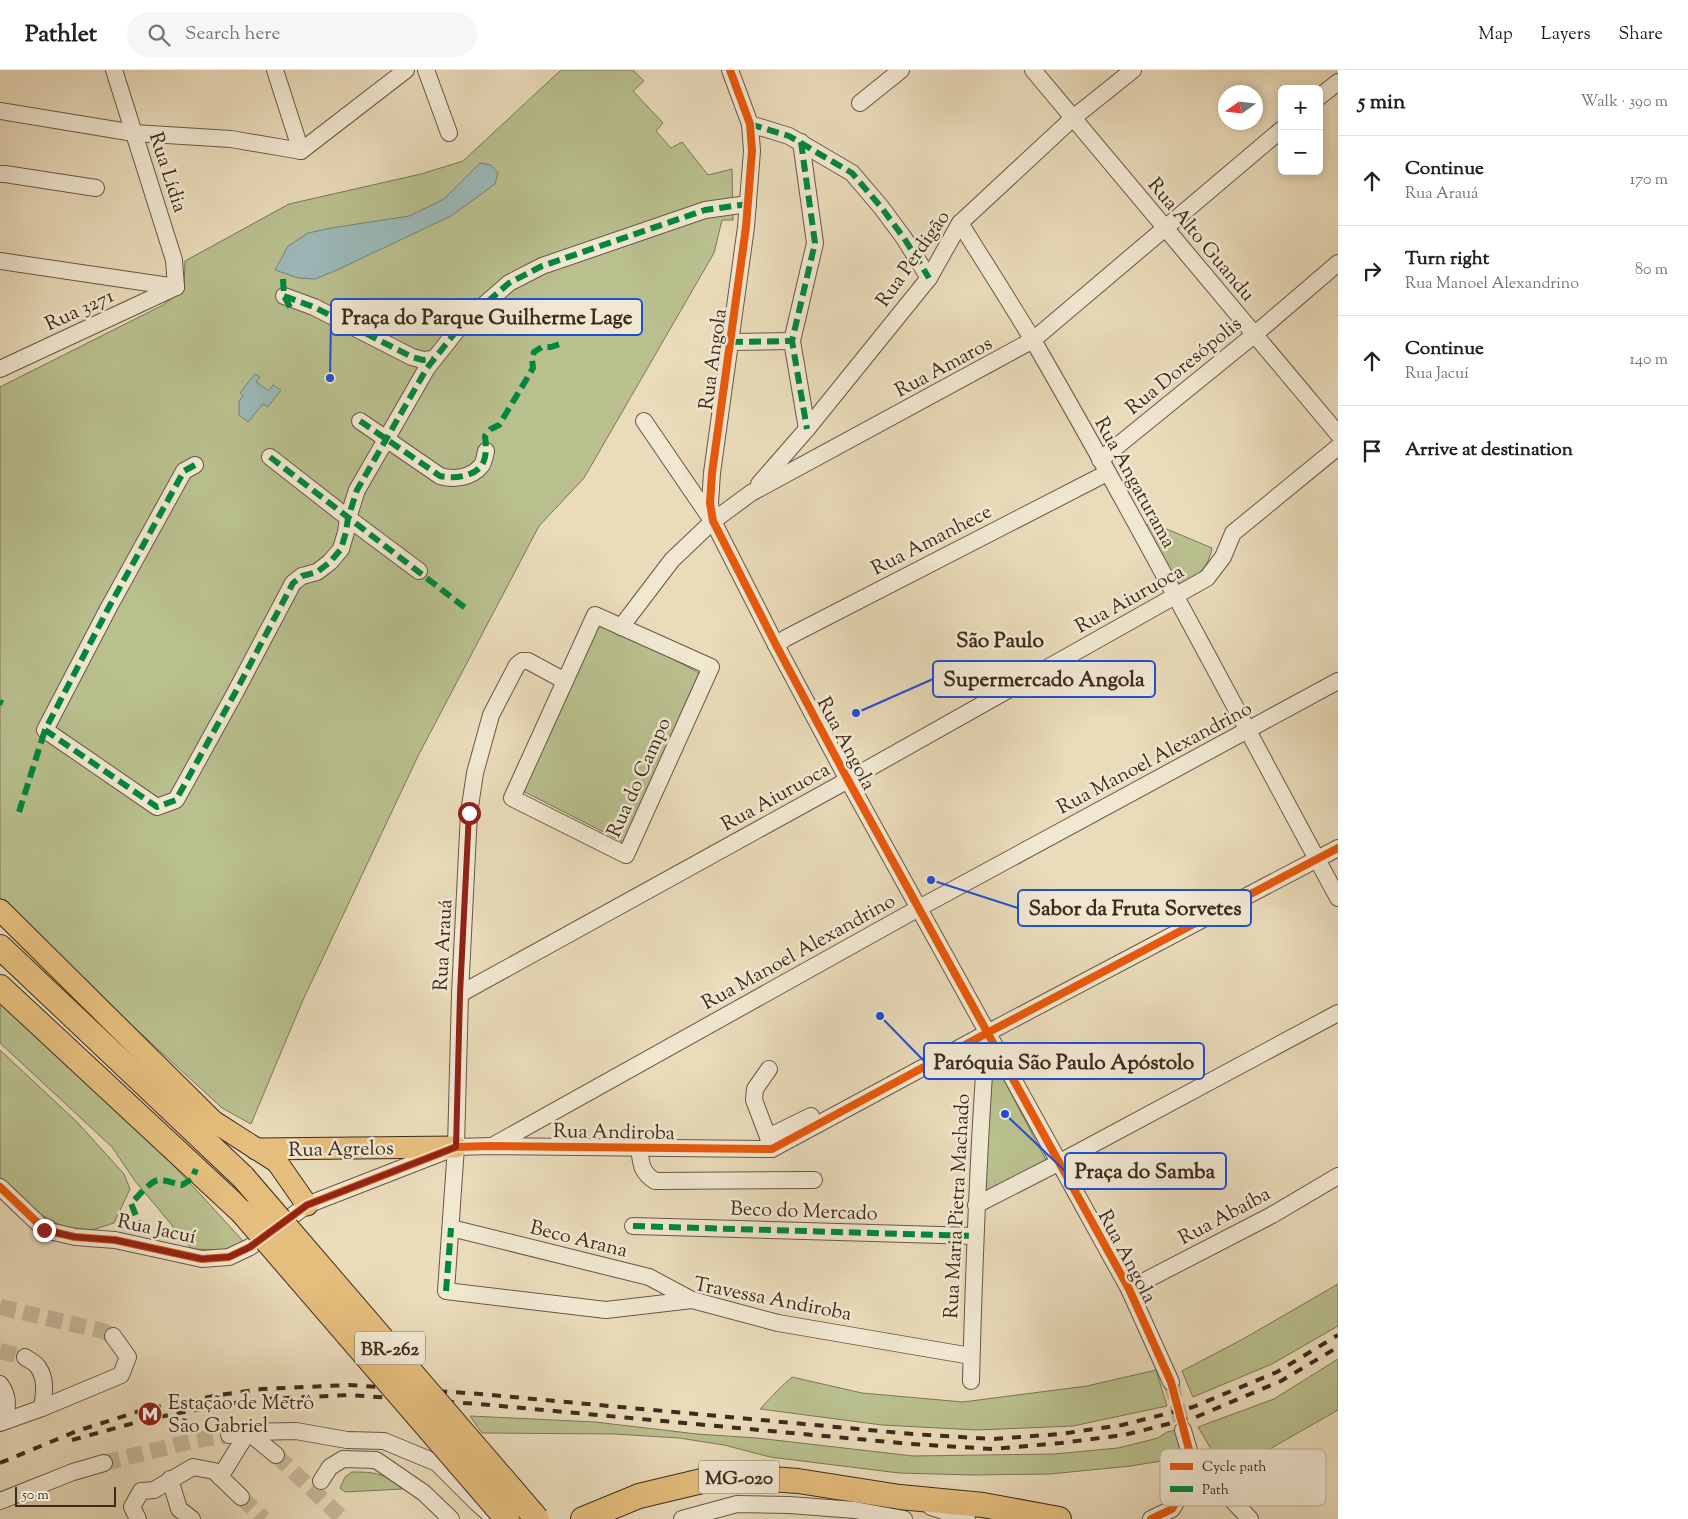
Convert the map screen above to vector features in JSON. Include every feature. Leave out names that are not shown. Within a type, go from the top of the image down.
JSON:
[{"type":"highway","name":"BR-262","points":[[0,947],[243,1177],[536,1519]]},
{"type":"highway","name":"BR-262","points":[[0,987],[242,1212],[507,1519]]},
{"type":"highway","name":"MG-020","points":[[583,1519],[640,1496],[702,1481],[743,1477],[798,1481],[902,1508],[984,1505],[1059,1519]]},
{"type":"main road","points":[[0,910],[213,1121],[277,1162],[307,1205]]},
{"type":"main road","name":"Rua Agrelos","points":[[256,1149],[456,1147]]},
{"type":"street","name":"Rua Lídia","points":[[114,70],[174,260],[176,287]]},
{"type":"street","points":[[275,70],[301,151]]},
{"type":"street","points":[[0,112],[134,133],[232,139],[301,151],[406,70]]},
{"type":"street","points":[[426,70],[449,133]]},
{"type":"street","name":"Rua Angola","points":[[730,70],[750,124],[752,151],[748,204],[731,342],[712,473],[710,503],[713,521],[848,780],[1129,1290],[1171,1382]]},
{"type":"street","points":[[860,103],[901,70]]},
{"type":"street","name":"Rua Alto Guandu","points":[[1033,70],[1338,434]]},
{"type":"street","name":"Rua Perdigão","points":[[751,493],[807,430],[928,278],[960,223],[1073,118],[1133,70]]},
{"type":"street","points":[[1323,95],[1338,82]]},
{"type":"street","points":[[750,124],[789,136],[852,173],[893,223],[928,278]]},
{"type":"street","name":"Rua Amaros","points":[[621,627],[672,560],[713,521],[751,493],[1033,340],[1165,226],[1281,130]]},
{"type":"street","points":[[801,142],[815,243],[792,341],[807,430]]},
{"type":"street","points":[[0,174],[96,188]]},
{"type":"street","points":[[195,465],[184,472],[109,607],[45,730],[157,807],[176,800],[235,693],[292,583],[302,576],[318,572],[330,562],[340,549],[357,490],[433,359],[462,324],[509,283],[542,266],[705,210],[748,204]]},
{"type":"street","name":"Rua Angaturama","points":[[960,223],[1033,340],[1248,730],[1338,898]]},
{"type":"street","points":[[0,261],[176,287]]},
{"type":"street","name":"Rua Doresópolis","points":[[1104,467],[1254,334],[1338,263]]},
{"type":"street","name":"Rua 3271","points":[[0,369],[176,287]]},
{"type":"street","points":[[284,296],[314,307],[407,354],[423,360],[433,359]]},
{"type":"street","points":[[731,342],[792,341]]},
{"type":"street","points":[[360,421],[440,476],[450,479],[468,476],[482,465],[486,451]]},
{"type":"street","points":[[644,421],[713,521]]},
{"type":"street","name":"Rua Aiuruoca","points":[[460,994],[848,780],[1207,578],[1214,570],[1234,533],[1338,447]]},
{"type":"street","points":[[270,457],[419,571]]},
{"type":"street","name":"Rua Amanhece","points":[[776,645],[1104,467]]},
{"type":"street","name":"Rua do Campo","points":[[597,615],[711,667],[626,855],[512,798],[565,682],[594,616],[597,615]]},
{"type":"street","name":"Rua Arauá","points":[[446,1291],[456,1147],[460,994],[469,813],[475,773],[491,715],[517,665],[522,661],[528,661],[565,682]]},
{"type":"street","name":"Rua Manoel Alexandrino","points":[[492,1146],[919,908],[1338,681]]},
{"type":"street","points":[[770,1143],[987,1033],[1338,848]]},
{"type":"street","points":[[976,1205],[1338,1013]]},
{"type":"street","name":"Rua Maria Pietra Machado","points":[[971,1381],[974,1236],[979,1129],[987,1033]]},
{"type":"street","points":[[770,1143],[905,1068]]},
{"type":"street","points":[[768,1069],[755,1089],[754,1100],[770,1143]]},
{"type":"street","name":"Rua Andiroba","points":[[456,1147],[639,1148],[770,1143]]},
{"type":"street","points":[[307,1205],[456,1147]]},
{"type":"street","points":[[639,1148],[641,1165],[646,1175],[655,1181],[814,1180]]},
{"type":"street","name":"Rua Abaíba","points":[[1129,1290],[1272,1215],[1338,1176]]},
{"type":"street","name":"Rua Jacuí","points":[[0,1187],[44,1230],[75,1237],[115,1240],[202,1259],[229,1257],[250,1247],[307,1205]]},
{"type":"street","name":"Beco do Mercado","points":[[632,1226],[974,1236]]},
{"type":"street","name":"Beco Arana","points":[[451,1228],[649,1277],[692,1300]]},
{"type":"street","name":"Travessa Andiroba","points":[[446,1291],[606,1310],[692,1300],[778,1323],[972,1356]]},
{"type":"street","points":[[2,1422],[42,1408],[121,1375],[128,1357],[113,1336]]},
{"type":"street","points":[[25,1357],[38,1367],[42,1377],[45,1390],[42,1408]]},
{"type":"street","points":[[0,1384],[6,1395],[8,1405],[2,1422]]},
{"type":"street","points":[[1182,1430],[1189,1449]]},
{"type":"street","points":[[229,1435],[248,1432],[296,1431],[346,1440],[384,1441],[437,1463],[495,1519]]},
{"type":"street","points":[[248,1432],[276,1455]]},
{"type":"street","points":[[220,1477],[248,1432]]},
{"type":"street","points":[[321,1481],[330,1467],[344,1460],[376,1460],[424,1493],[451,1519]]},
{"type":"street","points":[[0,1501],[72,1472],[104,1463]]},
{"type":"street","points":[[138,1519],[132,1507],[141,1491],[154,1490],[193,1466],[214,1471],[240,1497]]},
{"type":"street","points":[[170,1479],[179,1509],[192,1519]]},
{"type":"street","points":[[154,1490],[182,1519]]},
{"type":"street","points":[[682,1519],[737,1504],[789,1504],[855,1510],[902,1508],[967,1519]]},
{"type":"street","points":[[1151,1519],[1172,1509],[1174,1506]]},
{"type":"street","points":[[1238,1506],[1250,1519]]},
{"type":"green space","points":[[561,70],[633,70],[644,81],[633,91],[663,123],[656,131],[671,148],[682,142],[708,175],[732,169],[733,220],[722,220],[714,253],[584,478],[539,526],[419,754],[303,1000],[251,1124],[222,1108],[111,1006],[0,898],[0,387],[163,305],[184,289],[185,261],[289,204],[421,174],[463,161]]},
{"type":"green space","points":[[1150,522],[1212,548],[1208,562],[1195,577],[1176,585],[1144,528]]},
{"type":"green space","points":[[596,617],[699,673],[623,842],[521,790]]},
{"type":"green space","points":[[0,1000],[114,1102],[243,1241],[231,1250],[192,1249],[135,1181],[112,1147],[0,1043]]},
{"type":"green space","points":[[0,1050],[77,1122],[124,1174],[130,1189],[114,1223],[92,1230],[64,1227],[36,1212],[0,1178]]},
{"type":"green space","points":[[996,1065],[1047,1162],[985,1196],[989,1067]]},
{"type":"green space","points":[[1338,1284],[1338,1326],[1272,1364],[1193,1397],[1182,1371],[1243,1339]]},
{"type":"green space","points":[[1338,1359],[1338,1410],[1270,1449],[1211,1449],[1198,1427],[1274,1399]]},
{"type":"green space","points":[[1156,1370],[1167,1406],[1073,1426],[977,1430],[882,1425],[760,1409],[792,1377],[862,1393],[963,1402],[1087,1386]]},
{"type":"green space","points":[[470,1416],[595,1422],[913,1456],[1054,1454],[1118,1448],[1158,1438],[1167,1432],[1176,1430],[1182,1449],[1160,1449],[1160,1461],[1131,1466],[1050,1474],[973,1475],[899,1473],[770,1457],[724,1445],[679,1438],[615,1434],[482,1433]]},
{"type":"green space","points":[[352,1472],[367,1472],[385,1477],[402,1489],[345,1492],[340,1488],[345,1477]]},
{"type":"water","points":[[480,163],[491,165],[498,173],[495,184],[451,216],[315,279],[298,278],[275,270],[288,246],[308,233],[409,216],[444,199]]},
{"type":"water","points":[[255,374],[260,377],[256,382],[269,391],[273,385],[281,390],[268,407],[263,404],[248,422],[239,415],[239,401],[243,396],[240,393]]},
{"type":"tunnel","points":[[0,1307],[103,1331],[113,1336]]},
{"type":"tunnel","points":[[0,1351],[25,1357]]},
{"type":"tunnel","points":[[1171,1382],[1183,1430]]},
{"type":"tunnel","points":[[104,1463],[192,1441],[229,1435]]},
{"type":"tunnel","points":[[276,1455],[343,1519]]},
{"type":"tunnel","points":[[241,1497],[264,1519]]},
{"type":"railway","points":[[0,1463],[77,1431],[146,1409],[262,1389],[349,1385],[480,1394],[912,1434],[993,1439],[1060,1434],[1122,1425],[1193,1407],[1277,1372],[1338,1335]]},
{"type":"railway","points":[[72,1440],[149,1419],[221,1405],[263,1399],[349,1395],[479,1404],[911,1444],[993,1449],[1124,1435],[1196,1417],[1281,1381],[1338,1347]]},
{"type":"marked path","points":[[750,124],[789,136],[852,173],[904,238],[929,278]]},
{"type":"marked path","points":[[801,142],[815,243],[792,341],[807,429]]},
{"type":"marked path","points":[[195,465],[184,471],[109,607],[45,730],[157,807],[176,800],[293,583],[302,576],[317,572],[330,562],[341,549],[357,490],[427,368],[462,324],[509,283],[542,266],[705,210],[748,204]]},
{"type":"marked path","points":[[283,279],[284,296],[292,311]]},
{"type":"marked path","points":[[284,296],[314,307],[412,357],[423,360],[433,359]]},
{"type":"marked path","points":[[731,342],[792,341]]},
{"type":"marked path","points":[[360,421],[440,476],[457,477],[470,474],[480,468],[483,463],[486,453],[485,436],[491,429],[499,425],[533,368],[532,359],[534,352],[542,347],[560,344]]},
{"type":"marked path","points":[[270,457],[468,610]]},
{"type":"marked path","points":[[19,812],[45,730]]},
{"type":"marked path","points":[[142,1232],[131,1203],[148,1186],[156,1181],[163,1180],[182,1185],[192,1179],[196,1169]]},
{"type":"marked path","points":[[633,1226],[974,1236]]},
{"type":"marked path","points":[[446,1291],[451,1228]]},
{"type":"cycle path","points":[[730,70],[750,124],[752,151],[746,227],[712,473],[710,503],[713,521],[848,780],[1129,1289],[1171,1382],[1189,1449]]},
{"type":"cycle path","points":[[0,1187],[45,1230],[75,1237],[115,1240],[202,1259],[229,1257],[250,1247],[307,1205],[456,1147],[772,1149],[1338,848]]},
{"type":"cycle path","points":[[1151,1519],[1172,1509],[1174,1506]]},
{"type":"place","name":"Praça do Parque Guilherme Lage","points":[[330,378]]},
{"type":"place","name":"Supermercado Angola","points":[[856,713]]},
{"type":"place","name":"Sabor da Fruta Sorvetes","points":[[931,880]]},
{"type":"place","name":"Paróquia São Paulo Apóstolo","points":[[880,1016]]},
{"type":"place","name":"Praça do Samba","points":[[1005,1114]]},
{"type":"place","name":"Estação de Metrô São Gabriel","points":[[150,1414]]},
{"type":"district","name":"São Paulo","points":[[1000,640]]},
{"type":"route","points":[[44,1230],[75,1237],[138,1244],[202,1259],[229,1257],[250,1247],[307,1205],[456,1147],[460,994],[469,813]]}]
